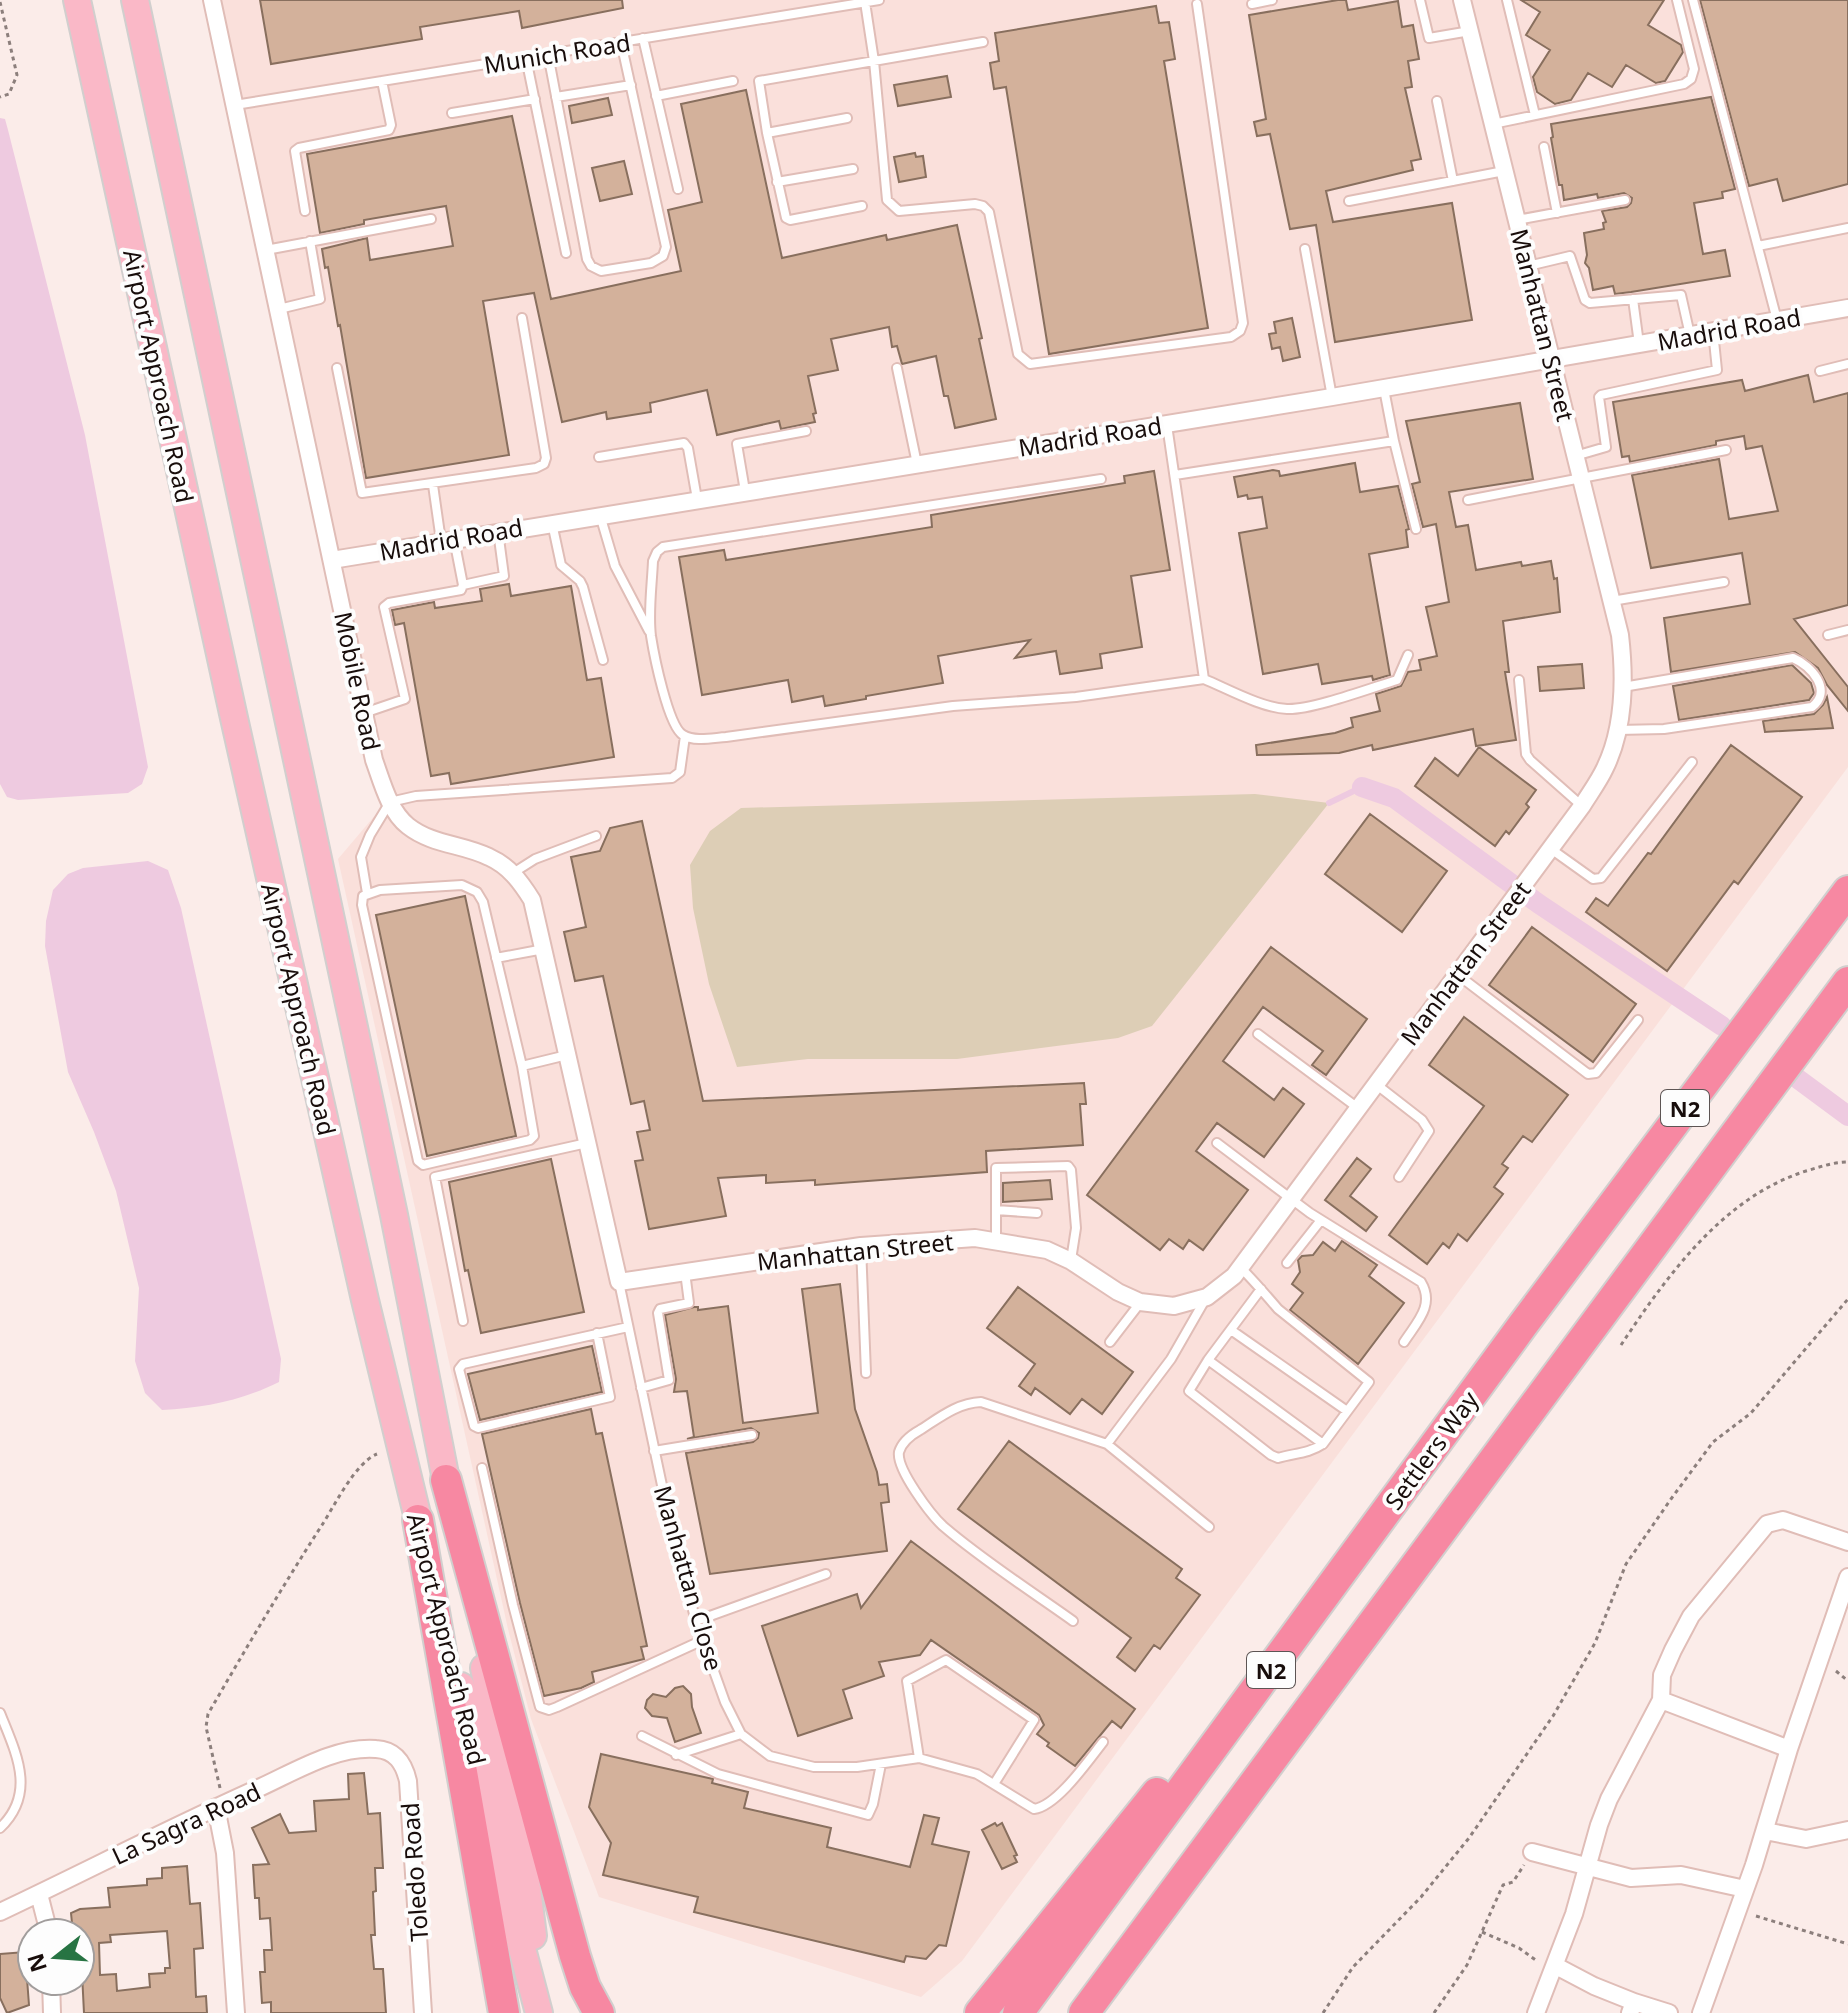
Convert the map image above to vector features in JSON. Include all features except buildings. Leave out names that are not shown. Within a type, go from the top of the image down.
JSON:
[{"type":"highway","name":"Settlers Way","points":[[1018,2013],[1522,1326],[1848,891]]},
{"type":"highway","name":"N2","points":[[1084,2013],[1848,982]]},
{"type":"highway","points":[[980,2013],[1233,1699],[1522,1326]]},
{"type":"highway","points":[[446,1480],[575,1956],[585,1987],[599,2013]]},
{"type":"highway","points":[[418,1520],[504,2013]]},
{"type":"main road","name":"Airport Approach Road","points":[[77,0],[365,1300],[454,1655],[500,1865],[541,2013]]},
{"type":"main road","name":"Airport Approach Road","points":[[135,0],[394,1215],[524,1865],[541,2013]]},
{"type":"street","name":"Mobile Road","points":[[212,0],[374,760],[390,802],[407,825],[441,843],[487,856],[513,873],[532,900],[619,1282]]},
{"type":"street","name":"Manhattan Street","points":[[619,1282],[861,1246],[975,1238],[1047,1250],[1140,1302],[1174,1306],[1207,1297],[1234,1276],[1582,806],[1606,766],[1617,730],[1623,687],[1620,635],[1462,0]]},
{"type":"street","name":"Madrid Road","points":[[332,560],[1332,397],[1848,308]]},
{"type":"street","points":[[1536,2013],[1554,1970],[1609,1799],[1661,1700],[1662,1675],[1691,1616],[1767,1524],[1783,1520],[1848,1542]]},
{"type":"street","points":[[1701,2013],[1847,1583]]},
{"type":"street","points":[[1661,1700],[1789,1749]]},
{"type":"street","name":"La Sagra Road","points":[[0,1912],[326,1758],[376,1749]]},
{"type":"street","name":"Toledo Road","points":[[376,1749],[399,1759],[405,1767],[408,1781],[423,2013]]},
{"type":"street","points":[[221,1805],[236,2013]]},
{"type":"street","points":[[1765,1831],[1806,1839],[1848,1830]]},
{"type":"street","points":[[1532,1852],[1631,1878],[1681,1875],[1745,1889]]},
{"type":"street","points":[[39,1894],[45,1917]]},
{"type":"street","points":[[1554,1970],[1594,1986],[1632,2007],[1669,2013]]},
{"type":"lane","name":"Munich Road","points":[[235,105],[879,0]]},
{"type":"lane","points":[[1252,4],[1272,0]]},
{"type":"lane","points":[[1420,0],[1429,38],[1470,31]]},
{"type":"lane","points":[[1507,0],[1535,115]]},
{"type":"lane","points":[[1493,124],[1671,87],[1691,79],[1694,69],[1677,0]]},
{"type":"lane","points":[[1693,0],[1777,320]]},
{"type":"lane","points":[[859,2],[874,61],[887,200],[899,211],[975,204],[989,212],[1018,354],[1030,364],[1231,337],[1240,331],[1243,323],[1197,4]]},
{"type":"lane","points":[[643,38],[678,189]]},
{"type":"lane","points":[[548,54],[591,266],[601,271],[651,263],[663,256],[666,247],[621,42]]},
{"type":"lane","points":[[862,206],[787,219],[767,133],[759,81],[983,42]]},
{"type":"lane","points":[[526,58],[566,253]]},
{"type":"lane","points":[[305,211],[295,151],[389,130],[391,125],[382,81]]},
{"type":"lane","points":[[656,96],[733,81]]},
{"type":"lane","points":[[556,97],[631,85]]},
{"type":"lane","points":[[452,113],[535,99]]},
{"type":"lane","points":[[1437,101],[1453,181]]},
{"type":"lane","points":[[767,133],[847,118]]},
{"type":"lane","points":[[1544,147],[1557,213]]},
{"type":"lane","points":[[777,182],[853,169]]},
{"type":"lane","points":[[1349,201],[1504,171]]},
{"type":"lane","points":[[1517,220],[1625,200]]},
{"type":"lane","points":[[266,250],[431,219]]},
{"type":"lane","points":[[1758,246],[1848,228]]},
{"type":"lane","points":[[279,309],[321,297],[310,241]]},
{"type":"lane","points":[[1305,249],[1332,397]]},
{"type":"lane","points":[[1528,266],[1570,256],[1587,303],[1681,295],[1690,336]]},
{"type":"lane","points":[[1633,299],[1639,345]]},
{"type":"lane","points":[[337,368],[360,490],[366,494],[536,468],[544,464],[546,458],[522,318]]},
{"type":"lane","points":[[1575,456],[1606,447],[1601,395],[1717,370],[1713,331]]},
{"type":"lane","points":[[1820,371],[1848,364]]},
{"type":"lane","points":[[897,368],[917,464]]},
{"type":"lane","points":[[1384,388],[1416,529]]},
{"type":"lane","points":[[1167,424],[1204,679]]},
{"type":"lane","points":[[745,491],[737,444],[806,431]]},
{"type":"lane","points":[[1175,475],[1394,441]]},
{"type":"lane","points":[[599,457],[684,443],[688,448],[697,499]]},
{"type":"lane","points":[[1468,500],[1726,450]]},
{"type":"lane","points":[[651,634],[653,561],[663,547],[1101,479]]},
{"type":"lane","points":[[433,485],[463,585]]},
{"type":"lane","points":[[600,514],[615,566],[651,634],[673,724],[685,736],[698,739],[953,706],[1076,697],[1204,679],[1252,700],[1287,709],[1320,703],[1397,680],[1408,655]]},
{"type":"lane","points":[[552,522],[561,565],[583,587],[603,660]]},
{"type":"lane","points":[[364,713],[405,699],[386,604],[456,592],[463,585],[504,576],[498,531]]},
{"type":"lane","points":[[1612,601],[1724,582]]},
{"type":"lane","points":[[1828,635],[1848,630]]},
{"type":"lane","points":[[1617,730],[1664,729],[1812,707],[1819,702],[1822,694],[1819,682],[1809,667],[1786,658],[1623,687]]},
{"type":"lane","points":[[1519,680],[1526,754],[1582,806]]},
{"type":"lane","points":[[367,893],[361,857],[390,802],[416,796],[672,778],[680,772],[685,736]]},
{"type":"lane","points":[[1551,848],[1593,879],[1601,878],[1692,762]]},
{"type":"lane","points":[[513,873],[535,859],[596,836]]},
{"type":"lane","points":[[462,885],[472,888],[483,902],[496,958],[522,1066],[534,1134],[532,1139],[423,1165],[420,1163],[362,905],[363,896],[367,893],[462,885]]},
{"type":"lane","points":[[496,958],[545,949]]},
{"type":"lane","points":[[1457,974],[1588,1074],[1596,1073],[1638,1020]]},
{"type":"lane","points":[[1258,1034],[1358,1108]]},
{"type":"lane","points":[[522,1066],[568,1054]]},
{"type":"lane","points":[[1376,1084],[1422,1120],[1429,1131],[1399,1177]]},
{"type":"lane","points":[[463,1321],[435,1177],[588,1143]]},
{"type":"lane","points":[[1217,1143],[1290,1199],[1424,1285],[1427,1307],[1404,1342]]},
{"type":"lane","points":[[996,1242],[995,1171],[998,1166],[1070,1167],[1076,1228],[1071,1261]]},
{"type":"lane","points":[[996,1210],[1037,1213]]},
{"type":"lane","points":[[1287,1263],[1321,1220]]},
{"type":"lane","points":[[861,1246],[866,1373]]},
{"type":"lane","points":[[1240,1267],[1261,1289],[1278,1309],[1369,1382],[1323,1444],[1305,1454],[1288,1454],[1278,1458],[1271,1455],[1189,1391],[1261,1289]]},
{"type":"lane","points":[[641,1388],[669,1380],[658,1313],[660,1309],[689,1303],[685,1272]]},
{"type":"lane","name":"Manhattan Close","points":[[619,1282],[674,1542],[696,1621],[725,1702],[741,1734],[770,1756],[814,1767],[857,1767],[919,1758]]},
{"type":"lane","points":[[1107,1444],[1171,1359],[1207,1297]]},
{"type":"lane","points":[[1110,1342],[1140,1302]]},
{"type":"lane","points":[[597,1333],[610,1397],[478,1428],[474,1426],[459,1369],[461,1365],[597,1333],[628,1327]]},
{"type":"lane","points":[[1231,1330],[1347,1411]]},
{"type":"lane","points":[[1208,1360],[1323,1444]]},
{"type":"lane","points":[[1073,1621],[941,1524],[911,1485],[899,1455],[912,1435],[952,1409],[981,1402],[1107,1444],[1209,1527]]},
{"type":"lane","points":[[654,1451],[752,1435]]},
{"type":"lane","points":[[482,1468],[540,1707],[549,1710],[557,1707],[703,1640]]},
{"type":"lane","points":[[696,1621],[826,1574]]},
{"type":"lane","points":[[994,1784],[1034,1720],[946,1660],[907,1681],[919,1758],[977,1774],[1034,1809],[1041,1808],[1076,1777],[1103,1742]]},
{"type":"lane","points":[[0,1713],[14,1747],[21,1782],[19,1803],[0,1828]]},
{"type":"lane","points":[[676,1755],[741,1734]]},
{"type":"lane","points":[[642,1736],[718,1774],[868,1815],[871,1813],[881,1764]]},
{"type":"path","points":[[0,2],[17,75],[9,94],[0,97]]},
{"type":"path","points":[[1621,1345],[1673,1273],[1731,1212],[1788,1177],[1837,1162],[1848,1162]]},
{"type":"path","points":[[1323,2013],[1353,1967],[1421,1897],[1469,1838],[1553,1716],[1595,1643],[1626,1564],[1671,1499],[1713,1442],[1751,1413],[1848,1299]]},
{"type":"path","points":[[221,1805],[206,1727],[208,1714],[270,1606],[348,1485],[363,1463],[379,1453]]},
{"type":"path","points":[[1434,2013],[1467,1965],[1503,1885],[1513,1882],[1529,1852],[1532,1852]]},
{"type":"path","points":[[1738,1910],[1848,1944]]},
{"type":"path","points":[[1482,1932],[1519,1948],[1554,1970]]},
{"type":"shaded area","points":[[214,0],[1848,0],[1848,767],[962,1961],[921,1997],[599,1897],[531,1719],[508,1629],[338,859],[388,800]]},
{"type":"shaded area","points":[[0,118],[5,119],[8,130],[85,435],[148,767],[142,784],[128,793],[18,800],[7,797],[0,784]]},
{"type":"shaded area","points":[[1255,794],[1329,803],[1152,1026],[1118,1038],[957,1059],[808,1059],[737,1067],[709,984],[693,908],[690,865],[710,831],[741,808]]},
{"type":"shaded area","points":[[148,861],[168,870],[181,908],[281,1359],[279,1382],[265,1389],[222,1402],[162,1410],[145,1393],[135,1361],[139,1288],[116,1191],[68,1072],[45,946],[46,921],[53,890],[68,874],[83,868]]},
{"type":"waterway","points":[[1329,803],[1362,787]]},
{"type":"waterway","points":[[1362,787],[1394,798],[1539,904],[1722,1026]]},
{"type":"waterway","points":[[1798,1079],[1848,1116]]}]
